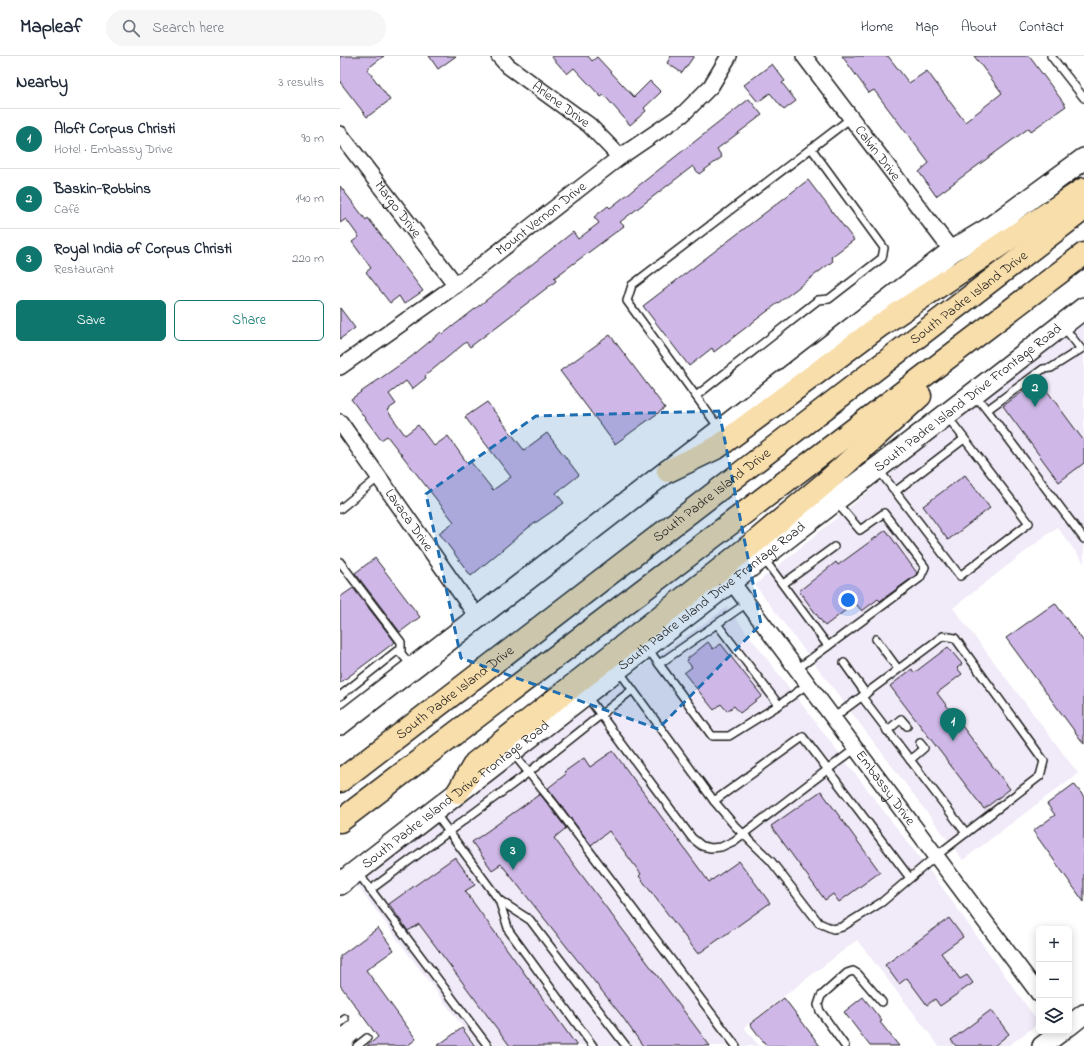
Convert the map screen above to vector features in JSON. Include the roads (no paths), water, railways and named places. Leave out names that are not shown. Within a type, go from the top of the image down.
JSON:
[{"type":"highway","points":[[668,471],[718,446],[881,325],[1084,189]]},
{"type":"highway","name":"South Padre Island Drive","points":[[340,781],[1084,209]]},
{"type":"highway","points":[[340,821],[942,364],[1084,254]]},
{"type":"highway","points":[[458,792],[475,763],[756,541],[825,482],[919,397],[942,364]]},
{"type":"main road","points":[[344,718],[414,668],[952,250],[990,228],[1084,159]]},
{"type":"main road","name":"South Padre Island Drive Frontage Road","points":[[340,884],[1084,308]]},
{"type":"street","name":"Arlene Drive","points":[[499,56],[508,66],[550,95],[589,125],[620,157]]},
{"type":"street","name":"Mount Vernon Drive","points":[[340,368],[456,285],[620,157],[683,114],[711,86],[729,56]]},
{"type":"street","name":"Calvin Drive","points":[[804,56],[952,250]]},
{"type":"street","name":"Margo Drive","points":[[340,134],[456,285]]},
{"type":"street","name":"Lavaca Drive","points":[[340,422],[478,618]]},
{"type":"street","name":"Embassy Drive","points":[[731,581],[1036,990]]},
{"type":"street","points":[[1072,1024],[1084,1014]]},
{"type":"street","points":[[1042,1046],[1058,1034]]},
{"type":"lane","points":[[1051,56],[1084,98]]},
{"type":"lane","points":[[721,430],[627,301],[632,285],[851,118]]},
{"type":"lane","points":[[696,396],[818,300],[829,299],[882,258],[884,248],[811,148]]},
{"type":"lane","points":[[987,410],[1042,369],[1051,368],[1081,349],[1062,325]]},
{"type":"lane","points":[[974,392],[1084,539]]},
{"type":"lane","points":[[877,467],[960,576],[1030,524],[946,414]]},
{"type":"lane","points":[[896,491],[964,438]]},
{"type":"lane","points":[[340,509],[378,477]]},
{"type":"lane","points":[[797,669],[920,578],[925,567],[884,513],[860,530],[835,500]]},
{"type":"lane","points":[[783,584],[834,547]]},
{"type":"lane","points":[[763,556],[828,646]]},
{"type":"lane","points":[[340,562],[401,642],[401,651],[414,668]]},
{"type":"lane","points":[[659,664],[747,603]]},
{"type":"lane","points":[[716,624],[779,705]]},
{"type":"lane","points":[[618,669],[714,801],[744,835],[771,861],[819,923],[832,929],[842,927],[882,902],[936,856],[1040,776],[1044,762],[955,638],[943,636],[834,718]]},
{"type":"lane","points":[[876,639],[898,670]]},
{"type":"lane","points":[[646,647],[712,736],[729,736],[779,705],[808,684]]},
{"type":"lane","points":[[340,696],[396,652],[401,651]]},
{"type":"lane","points":[[844,663],[887,731],[966,833]]},
{"type":"lane","points":[[370,890],[529,772],[632,690]]},
{"type":"lane","points":[[586,694],[692,838],[702,846],[711,848],[721,847],[744,835],[856,748]]},
{"type":"lane","points":[[887,731],[902,719],[907,726]]},
{"type":"lane","points":[[714,801],[802,737],[910,878]]},
{"type":"lane","points":[[910,760],[924,748],[920,742]]},
{"type":"lane","points":[[512,751],[736,1046]]},
{"type":"lane","points":[[434,811],[499,900],[509,931],[593,1046]]},
{"type":"lane","points":[[356,871],[488,1046]]},
{"type":"lane","points":[[499,900],[530,920],[626,1046]]},
{"type":"lane","points":[[845,1046],[820,1011],[818,1005],[822,996],[847,973],[853,971],[858,974],[882,1002]]},
{"type":"lane","points":[[356,1046],[367,1038]]},
{"type":"place","name":"Baskin-Robbins","points":[[1035,407]]},
{"type":"place","name":"Aloft Corpus Christi","points":[[953,741]]},
{"type":"place","name":"Royal India of Corpus Christi","points":[[513,870]]}]
